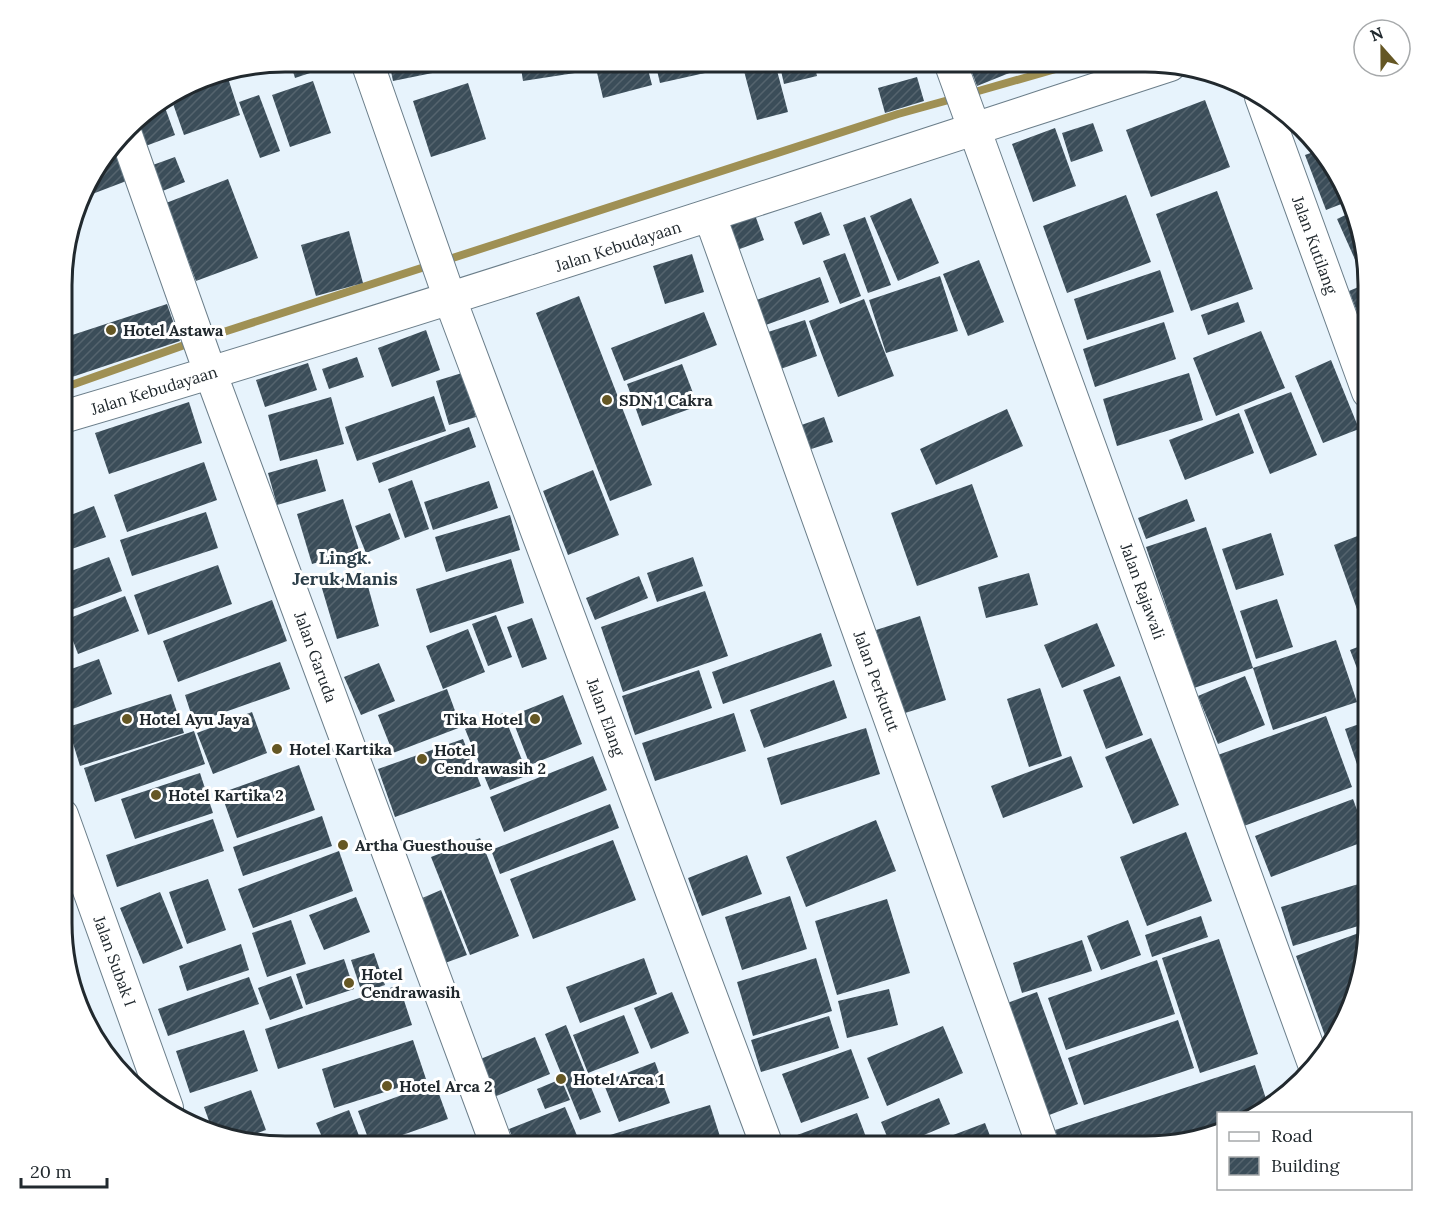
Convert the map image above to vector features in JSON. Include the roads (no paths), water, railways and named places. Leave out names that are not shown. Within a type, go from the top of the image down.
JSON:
[{"type":"street","name":"Jalan Elang","points":[[370,72],[448,293],[762,1136]]},
{"type":"street","name":"Jalan Rajawali","points":[[954,72],[1311,1056]]},
{"type":"street","name":"Jalan Kebudayaan","points":[[72,414],[208,367],[710,216],[973,123],[1146,72]]},
{"type":"street","name":"Jalan Kutilang","points":[[1266,110],[1358,364]]},
{"type":"street","name":"Jalan Garuda","points":[[128,141],[208,367],[493,1136]]},
{"type":"street","name":"Jalan Perkutut","points":[[710,216],[1039,1136]]},
{"type":"street","name":"Jalan Subak I","points":[[72,843],[163,1097]]},
{"type":"waterway","points":[[968,94],[1045,72]]},
{"type":"waterway","points":[[205,338],[898,114],[956,98]]},
{"type":"waterway","points":[[72,385],[193,342]]},
{"type":"place","name":"Hotel Astawa","points":[[111,330]]},
{"type":"place","name":"SDN 1 Cakra","points":[[607,400]]},
{"type":"place","name":"Hotel Ayu Jaya","points":[[127,719]]},
{"type":"place","name":"Tika Hotel","points":[[535,719]]},
{"type":"place","name":"Hotel Kartika","points":[[277,749]]},
{"type":"place","name":"Hotel Cendrawasih 2","points":[[422,759]]},
{"type":"place","name":"Hotel Kartika 2","points":[[156,795]]},
{"type":"place","name":"Artha Guesthouse","points":[[343,845]]},
{"type":"place","name":"Hotel Cendrawasih","points":[[349,983]]},
{"type":"place","name":"Hotel Arca 1","points":[[561,1079]]},
{"type":"place","name":"Hotel Arca 2","points":[[387,1086]]},
{"type":"district","name":"Lingk. Jeruk Manis","points":[[345,567]]}]
